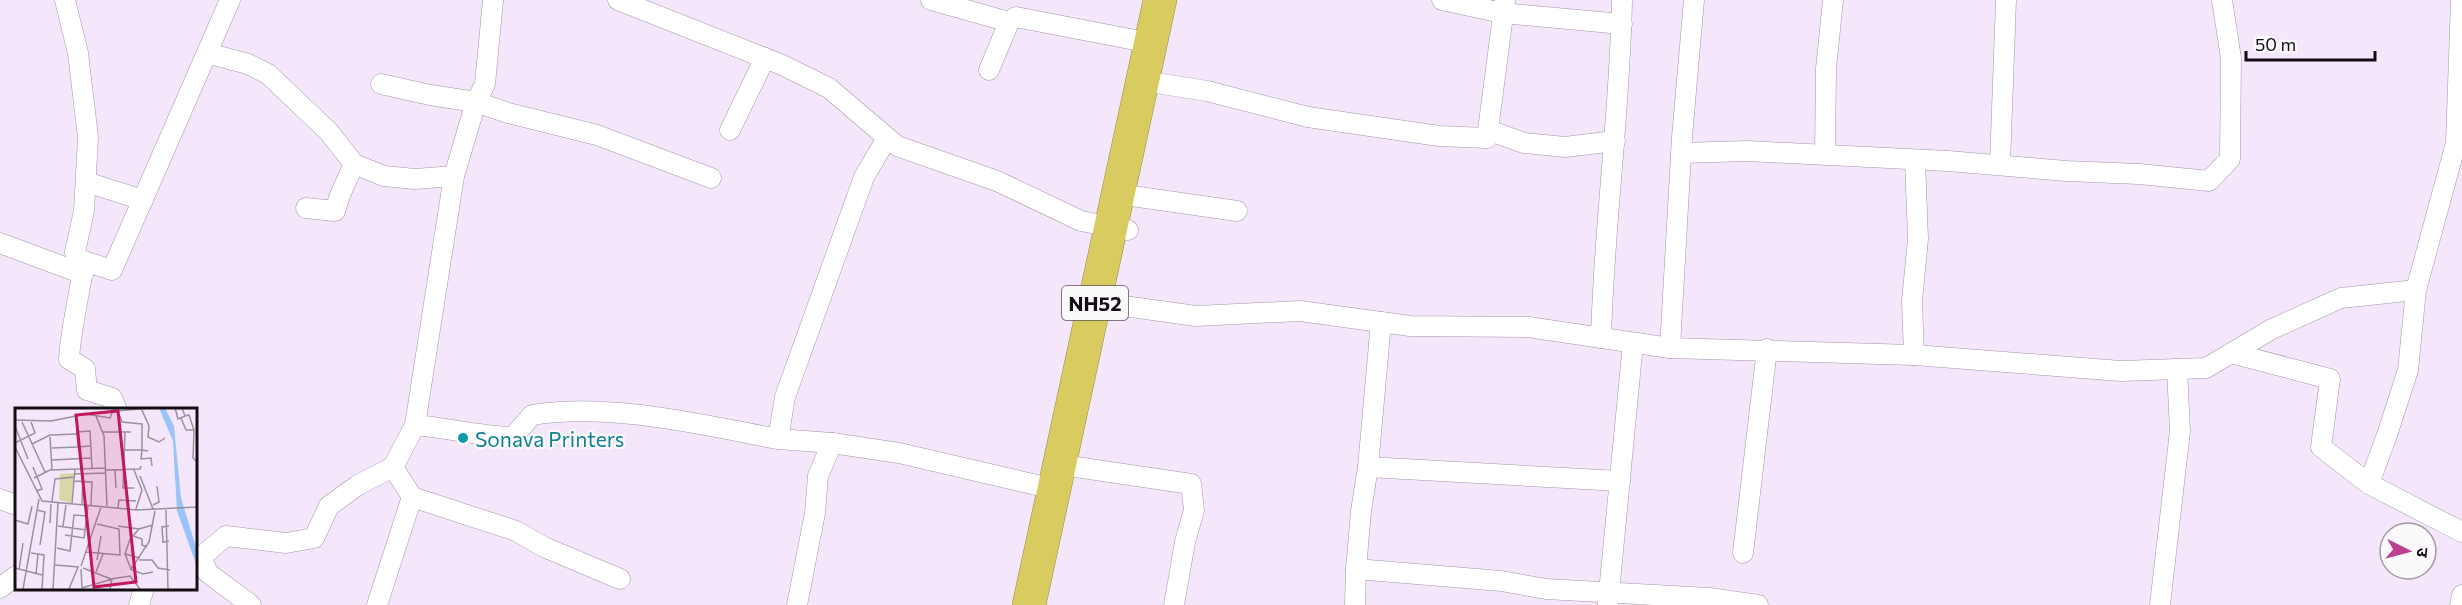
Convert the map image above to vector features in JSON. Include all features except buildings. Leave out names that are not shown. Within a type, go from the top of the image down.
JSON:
[{"type":"highway","name":"NH52","points":[[1152,83],[1151,43],[1160,0]]},
{"type":"highway","name":"NH52","points":[[1029,605],[1065,478],[1152,83],[1179,0]]},
{"type":"highway","name":"NH52","points":[[1051,605],[1065,478]]},
{"type":"street","points":[[65,0],[78,54],[88,137],[84,211],[75,252],[82,274]]},
{"type":"street","points":[[116,408],[112,398],[87,390],[85,369],[69,359],[70,333],[84,261],[112,270],[230,0]]},
{"type":"street","points":[[251,605],[208,573],[201,557],[204,544],[226,536],[286,543],[314,538],[329,506],[358,485],[393,467],[415,425],[454,176],[476,102],[485,84],[493,0]]},
{"type":"street","points":[[618,0],[765,58],[829,88],[897,146],[997,181],[1081,221],[1120,228]]},
{"type":"street","points":[[931,0],[1015,13],[1151,43]]},
{"type":"street","points":[[1442,0],[1504,6],[1622,24]]},
{"type":"street","points":[[1601,338],[1622,0]]},
{"type":"street","points":[[1670,348],[1681,153],[1694,0]]},
{"type":"street","points":[[1825,155],[1826,69],[1833,0]]},
{"type":"street","points":[[2000,164],[2006,0]]},
{"type":"street","points":[[1681,153],[1747,151],[2000,164],[2066,171],[2139,174],[2209,182],[2230,159],[2231,58],[2222,0]]},
{"type":"street","points":[[2368,484],[2408,370],[2416,290],[2456,143],[2461,0]]},
{"type":"street","points":[[1152,83],[1207,91],[1308,117],[1439,136],[1487,138],[1504,6]]},
{"type":"street","points":[[988,70],[1015,13]]},
{"type":"street","points":[[207,53],[248,64],[268,74],[329,132],[354,164],[384,176],[415,179],[454,176]]},
{"type":"street","points":[[730,130],[765,58]]},
{"type":"street","points":[[381,84],[476,102],[508,113],[597,135],[711,178]]},
{"type":"street","points":[[1488,130],[1524,143],[1565,147],[1615,141]]},
{"type":"street","points":[[778,439],[785,397],[864,177],[887,138]]},
{"type":"street","points":[[1914,355],[1912,301],[1918,239],[1916,160]]},
{"type":"street","points":[[306,208],[335,211],[354,164]]},
{"type":"street","points":[[86,183],[143,200]]},
{"type":"street","points":[[1127,195],[1237,211]]},
{"type":"street","points":[[0,243],[82,274]]},
{"type":"street","points":[[1103,303],[1196,316],[1300,311],[1410,326],[1528,327],[1670,348],[1914,355],[2121,371],[2206,368],[2272,329],[2341,298],[2416,290]]},
{"type":"street","points":[[1355,605],[1361,512],[1368,467],[1380,322]]},
{"type":"street","points":[[1609,598],[1633,343]]},
{"type":"street","points":[[1743,553],[1767,349]]},
{"type":"street","points":[[2231,353],[2330,379],[2321,447],[2368,484],[2462,531]]},
{"type":"street","points":[[2160,605],[2180,431],[2176,369]]},
{"type":"street","points":[[415,425],[463,430],[487,436],[513,437],[532,415],[549,412],[602,412],[711,426],[778,439],[832,443],[1065,478],[1191,484],[1194,510],[1185,542],[1174,605]]},
{"type":"street","points":[[797,605],[815,513],[818,476],[832,443]]},
{"type":"street","points":[[393,467],[412,497],[516,531],[544,547],[620,579]]},
{"type":"street","points":[[1368,467],[1620,481]]},
{"type":"street","points":[[377,605],[412,497]]},
{"type":"street","points":[[0,499],[15,505]]},
{"type":"street","points":[[1356,569],[1501,581],[1609,598],[1709,597],[1758,605]]},
{"type":"street","points":[[0,588],[15,577]]},
{"type":"street","points":[[139,605],[143,590]]},
{"type":"street","points":[[2459,605],[2462,595]]},
{"type":"place","name":"Sonava Printers","points":[[463,438]]}]
